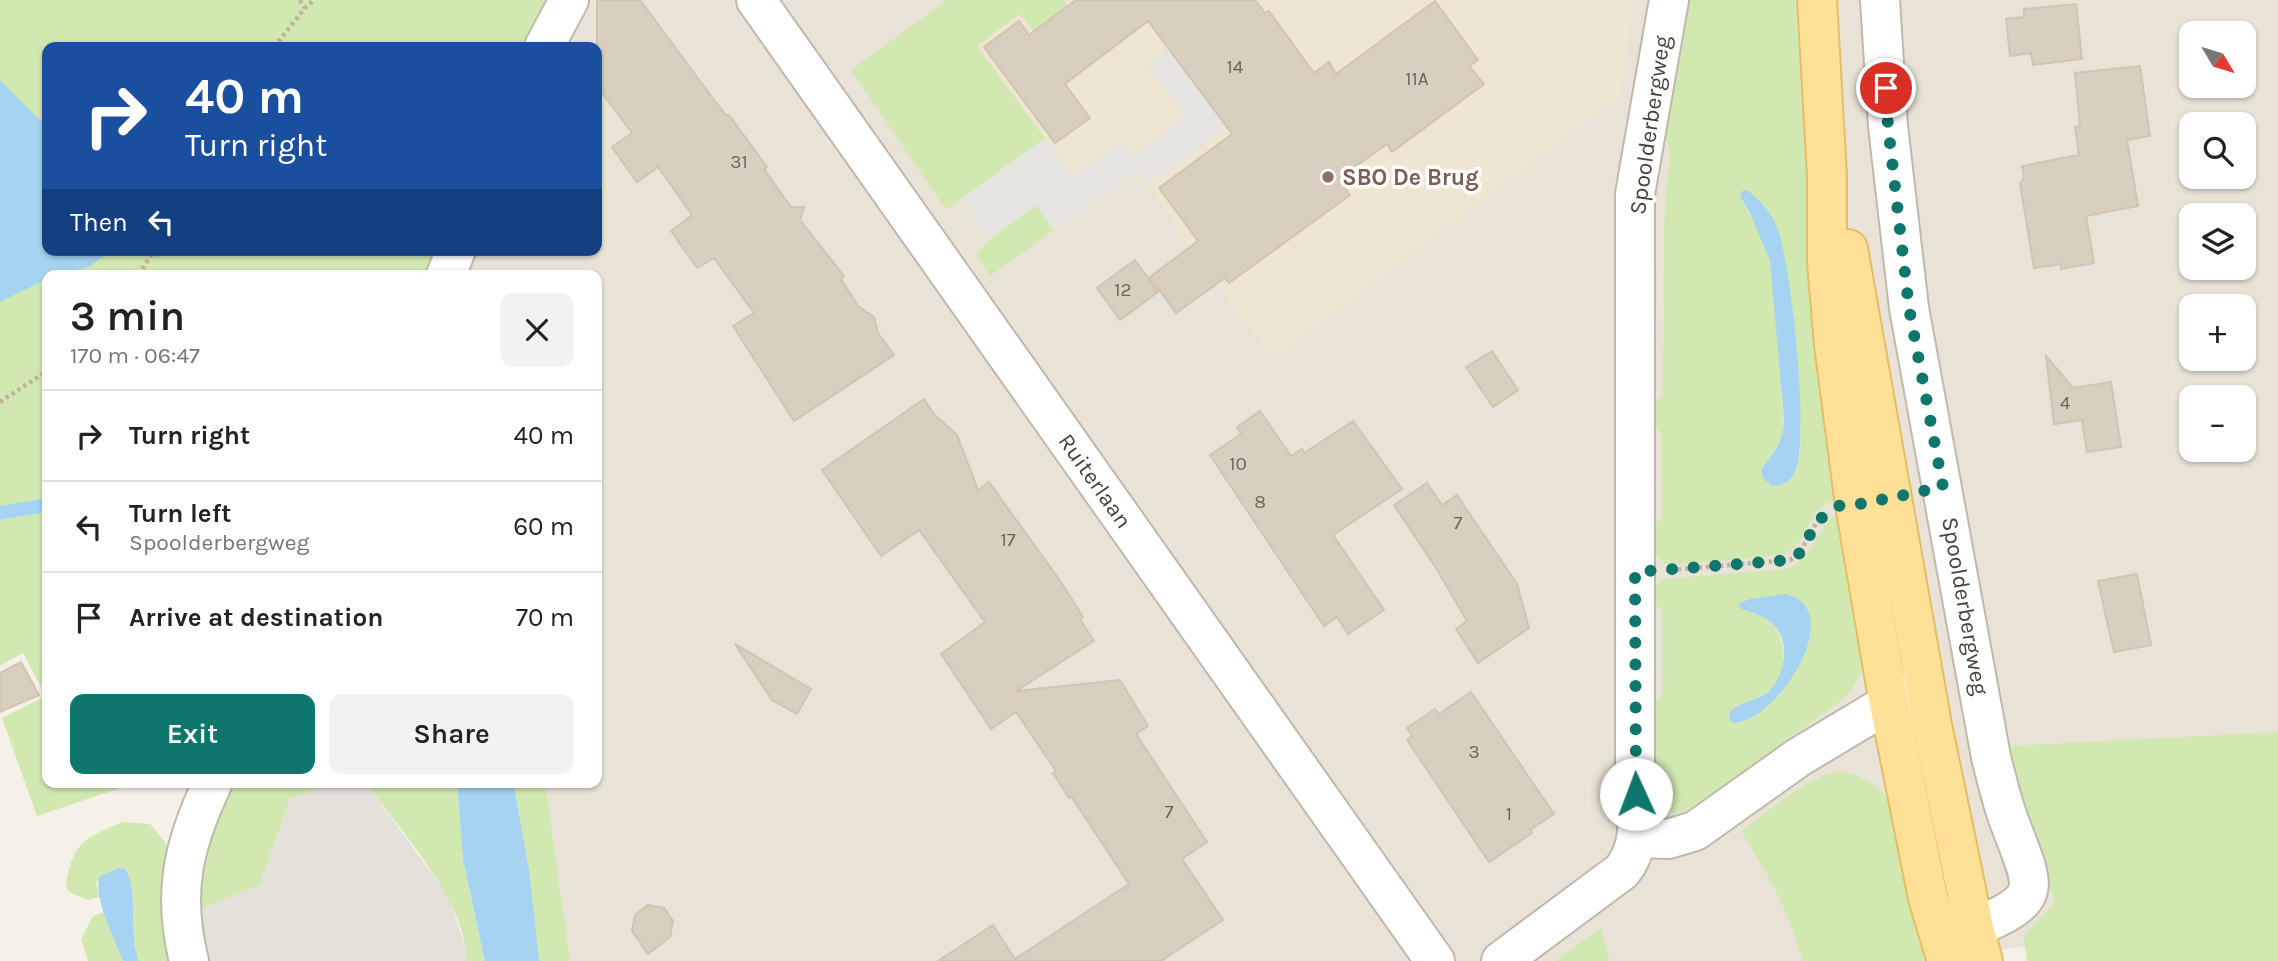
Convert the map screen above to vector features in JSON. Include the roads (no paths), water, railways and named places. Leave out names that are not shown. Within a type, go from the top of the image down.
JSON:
[{"type":"main road","name":"Spoolderbergweg","points":[[1817,0],[1827,176],[1827,262],[1834,345],[1855,505],[1889,703],[1928,898],[1947,961]]},
{"type":"main road","name":"Spoolderbergweg","points":[[1827,176],[1847,243],[1925,686],[1979,945]]},
{"type":"street","points":[[547,42],[569,0]]},
{"type":"street","name":"Ruiterlaan","points":[[756,0],[1435,961]]},
{"type":"street","name":"Spoolderbergweg","points":[[1501,961],[1607,884],[1628,863],[1637,838],[1635,194],[1669,0]]},
{"type":"street","name":"Spoolderbergweg","points":[[1880,0],[1888,126],[1911,316],[1991,757],[2010,824],[2030,875],[2027,893],[2019,906],[1979,945]]},
{"type":"street","points":[[1637,838],[1668,839],[1695,831],[1799,757],[1889,703],[1925,686]]},
{"type":"street","points":[[189,961],[182,931],[181,900],[186,852],[192,827],[210,788]]},
{"type":"water","points":[[0,80],[42,122],[42,256],[103,256],[89,267],[42,270],[42,281],[0,302]]},
{"type":"water","points":[[1747,190],[1765,207],[1777,227],[1788,276],[1797,352],[1800,392],[1799,456],[1792,477],[1775,486],[1763,478],[1761,470],[1780,441],[1784,427],[1770,261],[1740,196],[1742,191]]},
{"type":"water","points":[[42,499],[42,513],[0,520],[0,506]]},
{"type":"water","points":[[1786,594],[1804,604],[1811,621],[1809,642],[1800,664],[1786,686],[1769,705],[1751,718],[1734,723],[1729,720],[1730,712],[1768,692],[1774,686],[1784,661],[1781,634],[1776,627],[1764,618],[1739,607],[1740,603]]},
{"type":"water","points":[[457,788],[514,788],[529,869],[539,961],[485,961],[463,860]]},
{"type":"water","points":[[119,868],[125,869],[131,884],[134,941],[138,961],[123,961],[101,905],[98,884],[100,876]]},
{"type":"place","name":"SBO De Brug","points":[[1328,177]]}]
